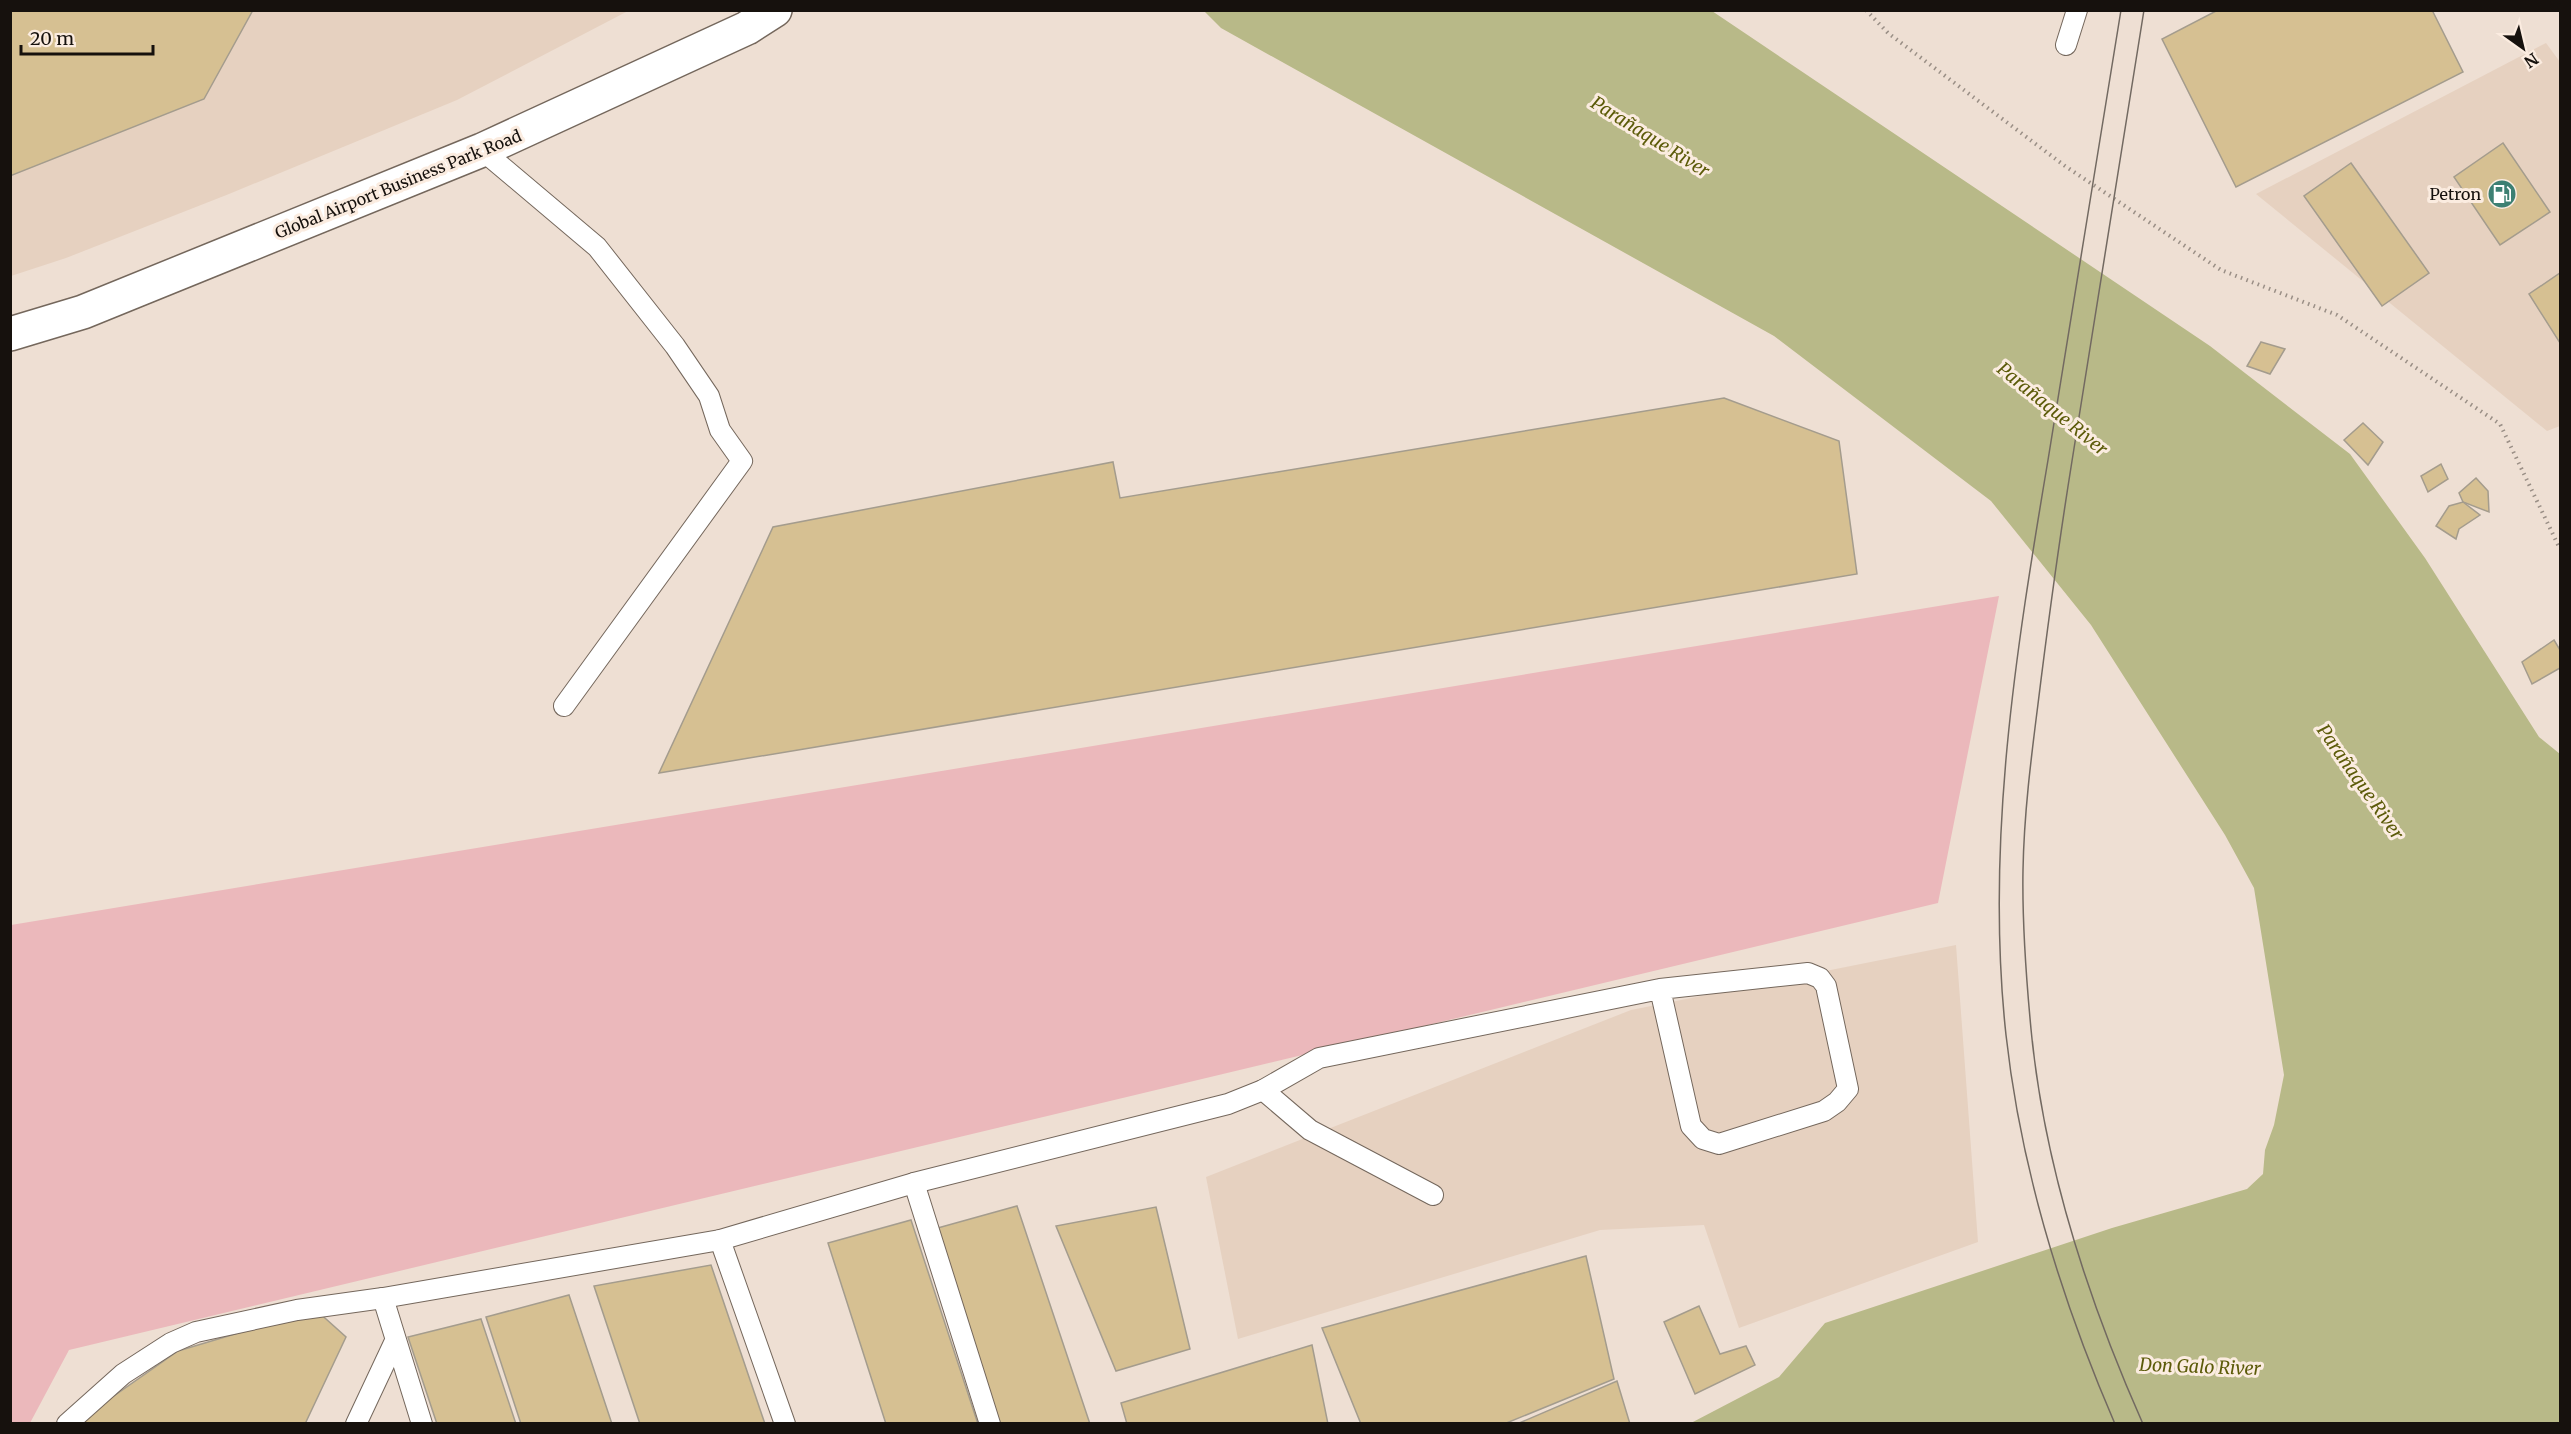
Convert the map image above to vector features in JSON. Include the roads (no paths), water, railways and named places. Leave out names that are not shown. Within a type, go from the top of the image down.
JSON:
[{"type":"street","name":"Global Airport Business Park Road","points":[[10,334],[83,312],[482,150],[747,28],[775,10]]},
{"type":"lane","points":[[2066,45],[2077,10]]},
{"type":"lane","points":[[482,150],[597,247],[681,354],[709,396],[720,430],[742,461],[564,706]]},
{"type":"lane","points":[[67,1424],[131,1368],[171,1343],[196,1332],[297,1310],[382,1298],[720,1240],[914,1183],[1228,1104],[1263,1090],[1319,1058],[1660,989],[1808,973],[1820,978],[1826,987],[1848,1089],[1837,1102],[1824,1111],[1719,1144],[1703,1139],[1691,1126],[1660,989]]},
{"type":"lane","points":[[1263,1090],[1310,1130],[1433,1195]]},
{"type":"lane","points":[[914,1183],[990,1424]]},
{"type":"lane","points":[[720,1240],[785,1424]]},
{"type":"lane","points":[[382,1298],[422,1424]]},
{"type":"lane","points":[[356,1424],[395,1341]]},
{"type":"water","points":[[1204,11],[1712,11],[2210,346],[2350,454],[2425,558],[2539,737],[2560,754],[2560,1423],[1691,1423],[1779,1377],[1825,1323],[2112,1228],[2247,1189],[2263,1174],[2265,1150],[2274,1125],[2284,1075],[2254,888],[2225,835],[2091,625],[1991,501],[1774,336],[1221,28]]},
{"type":"tram line","points":[[2115,1424],[2077,1330],[2061,1282],[2046,1234],[2022,1136],[2006,1035],[2000,963],[1999,891],[2007,747],[2015,675],[2121,10]]},
{"type":"tram line","points":[[2143,1424],[2086,1280],[2057,1181],[2037,1080],[2031,1029],[2023,890],[2028,787],[2054,582],[2144,10]]},
{"type":"place","name":"Petron","points":[[2502,194]]},
{"type":"water label","name":"Parañaque River","points":[[1650,137]]},
{"type":"water label","name":"Parañaque River","points":[[2052,409]]},
{"type":"water label","name":"Parañaque River","points":[[2360,782]]},
{"type":"water label","name":"Don Galo River","points":[[2200,1367]]}]
